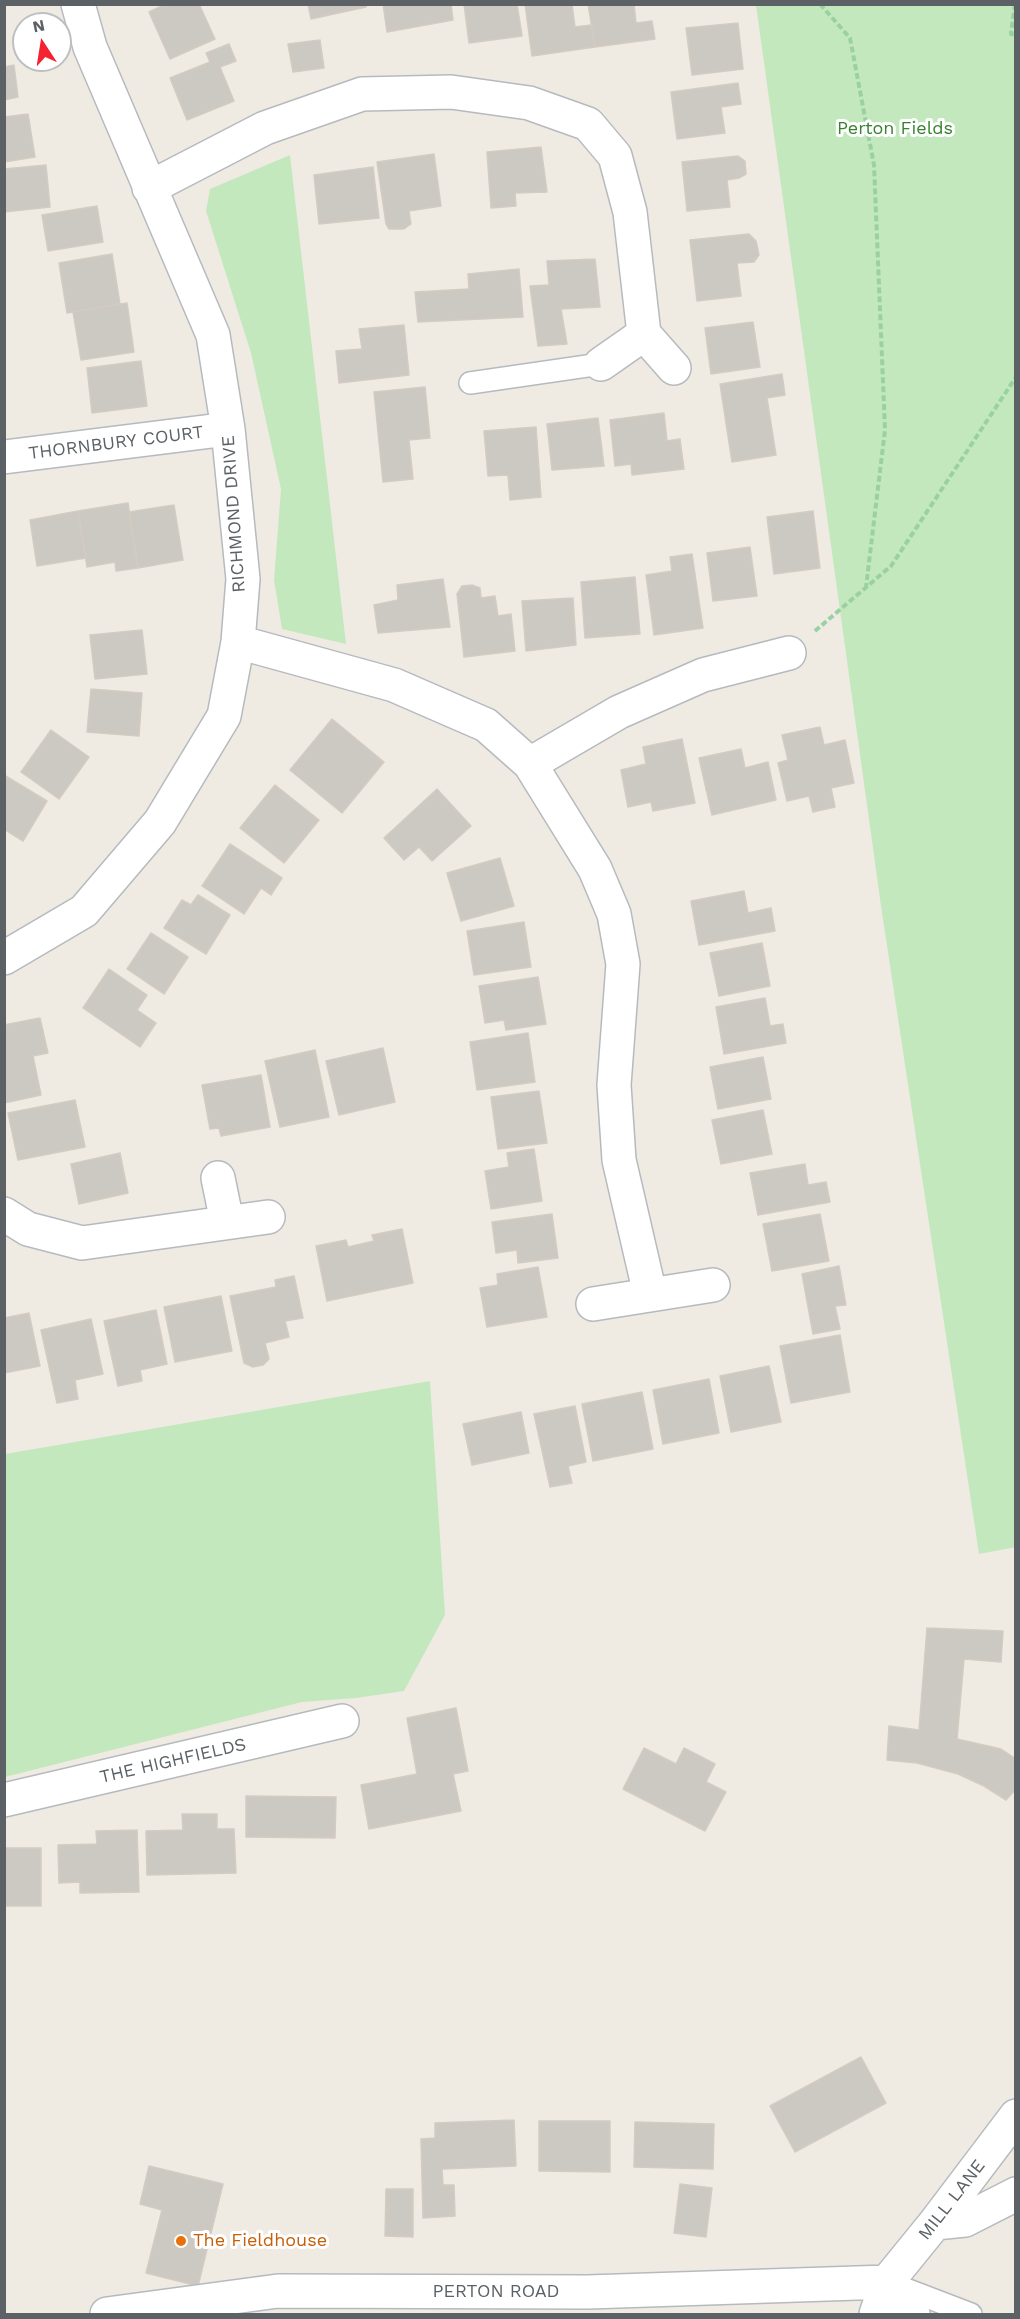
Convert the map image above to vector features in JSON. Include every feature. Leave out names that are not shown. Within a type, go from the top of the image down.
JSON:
[{"type":"street","name":"RICHMOND DRIVE","points":[[4,958],[84,911],[160,822],[224,716],[238,642],[243,579],[228,429],[213,335],[90,47],[78,4]]},
{"type":"street","points":[[149,189],[265,128],[362,94],[451,92],[530,103],[588,124],[615,156],[630,212],[644,334],[674,368]]},
{"type":"street","points":[[601,364],[644,334]]},
{"type":"street","name":"THORNBURY COURT","points":[[4,457],[228,429]]},
{"type":"street","points":[[238,642],[394,685],[486,725],[530,764],[595,869],[614,914],[623,964],[614,1085],[619,1160],[650,1294]]},
{"type":"street","points":[[530,764],[619,712],[703,675],[789,653]]},
{"type":"street","points":[[218,1178],[226,1222]]},
{"type":"street","points":[[4,1214],[28,1229],[82,1243],[268,1217]]},
{"type":"street","points":[[593,1304],[713,1285]]},
{"type":"street","name":"THE HIGHFIELDS","points":[[4,1800],[342,1721]]},
{"type":"street","name":"MILL LANE","points":[[887,2282],[1016,2116]]},
{"type":"street","points":[[935,2223],[965,2220],[1016,2194]]},
{"type":"street","points":[[876,2314],[887,2282]]},
{"type":"street","points":[[887,2282],[913,2314]]},
{"type":"street","name":"PERTON ROAD","points":[[107,2314],[278,2291],[588,2292],[887,2282]]},
{"type":"lane","points":[[470,383],[601,364]]},
{"type":"lane","points":[[887,2282],[971,2314]]},
{"type":"path","points":[[820,4],[850,38],[874,165],[885,430],[866,587]]},
{"type":"path","points":[[1015,4],[1011,34],[1016,35]]},
{"type":"path","points":[[789,653],[891,566],[1016,377]]},
{"type":"green space","name":"Perton Fields","points":[[756,5],[1015,5],[1016,1547],[979,1554],[881,906]]},
{"type":"green space","points":[[290,155],[346,644],[282,629],[274,580],[281,489],[251,353],[206,211],[210,189]]},
{"type":"green space","points":[[430,1381],[445,1615],[404,1691],[356,1698],[302,1702],[5,1777],[5,1454]]},
{"type":"building","points":[[166,4],[199,4],[215,39],[170,59],[149,12]]},
{"type":"building","points":[[308,4],[366,4],[366,7],[311,19]]},
{"type":"building","points":[[383,4],[451,4],[453,20],[387,32]]},
{"type":"building","points":[[464,4],[517,4],[522,36],[469,43]]},
{"type":"building","points":[[525,4],[572,4],[575,27],[591,25],[595,47],[532,56]]},
{"type":"building","points":[[588,4],[634,4],[636,23],[652,21],[655,39],[595,47]]},
{"type":"building","points":[[738,23],[743,69],[692,75],[686,28]]},
{"type":"building","points":[[320,40],[324,68],[293,72],[288,44]]},
{"type":"building","points":[[229,44],[236,61],[220,67],[234,101],[187,120],[170,78],[210,62],[206,53]]},
{"type":"building","points":[[12,65],[18,97],[4,100],[4,67]]},
{"type":"building","points":[[738,83],[741,104],[721,107],[725,133],[677,139],[671,92]]},
{"type":"building","points":[[28,114],[35,157],[4,162],[4,117]]},
{"type":"building","points":[[541,147],[547,192],[515,193],[516,206],[491,208],[487,152]]},
{"type":"building","points":[[434,154],[441,206],[409,211],[411,224],[404,229],[389,229],[386,224],[377,162]]},
{"type":"building","points":[[738,156],[745,161],[746,174],[727,180],[730,207],[687,211],[682,162]]},
{"type":"building","points":[[46,165],[50,207],[4,212],[4,169]]},
{"type":"building","points":[[373,167],[379,218],[319,224],[314,175]]},
{"type":"building","points":[[97,206],[103,242],[48,251],[42,215]]},
{"type":"building","points":[[749,234],[756,241],[759,255],[754,262],[737,263],[741,296],[697,301],[690,240]]},
{"type":"building","points":[[112,254],[120,304],[67,313],[59,263]]},
{"type":"building","points":[[595,259],[600,307],[561,309],[567,344],[538,346],[530,286],[549,285],[547,261]]},
{"type":"building","points":[[519,269],[523,317],[418,322],[415,292],[469,289],[468,274]]},
{"type":"building","points":[[127,303],[134,352],[81,360],[73,312]]},
{"type":"building","points":[[753,322],[760,367],[711,374],[705,328]]},
{"type":"building","points":[[404,325],[409,375],[339,383],[336,351],[362,349],[359,329]]},
{"type":"building","points":[[141,361],[147,406],[92,413],[87,368]]},
{"type":"building","points":[[782,374],[785,395],[767,398],[776,455],[732,462],[720,384]]},
{"type":"building","points":[[425,387],[430,438],[409,440],[413,479],[383,482],[374,392]]},
{"type":"building","points":[[664,413],[667,441],[680,439],[684,469],[632,475],[631,464],[615,466],[610,420]]},
{"type":"building","points":[[598,418],[604,466],[552,470],[547,424]]},
{"type":"building","points":[[536,427],[541,497],[510,500],[508,475],[488,476],[484,431]]},
{"type":"building","points":[[128,503],[138,568],[116,571],[115,562],[87,567],[78,511]]},
{"type":"building","points":[[174,505],[183,560],[138,568],[129,512]]},
{"type":"building","points":[[78,511],[86,558],[37,566],[30,520]]},
{"type":"building","points":[[813,511],[820,568],[774,574],[767,517]]},
{"type":"building","points":[[750,547],[757,596],[713,601],[707,553]]},
{"type":"building","points":[[692,554],[703,628],[654,635],[646,575],[672,571],[670,557]]},
{"type":"building","points":[[635,577],[640,634],[585,638],[581,582]]},
{"type":"building","points":[[443,579],[450,627],[378,633],[374,605],[398,600],[397,585]]},
{"type":"building","points":[[472,585],[480,588],[481,598],[495,596],[498,616],[511,614],[515,651],[464,657],[457,594],[462,586]]},
{"type":"building","points":[[573,598],[576,645],[526,651],[522,601]]},
{"type":"building","points":[[142,630],[147,674],[95,679],[90,635]]},
{"type":"building","points":[[91,689],[142,693],[139,736],[87,732]]},
{"type":"building","points":[[332,719],[384,762],[342,813],[290,770]]},
{"type":"building","points":[[820,727],[824,745],[845,740],[854,783],[831,788],[835,807],[813,812],[809,796],[787,801],[778,763],[788,760],[782,735]]},
{"type":"building","points":[[51,730],[89,757],[59,799],[21,772]]},
{"type":"building","points":[[682,739],[695,803],[653,811],[651,802],[628,807],[621,770],[646,764],[643,747]]},
{"type":"building","points":[[741,749],[745,768],[768,762],[776,800],[712,815],[699,758]]},
{"type":"building","points":[[4,775],[47,801],[23,841],[4,829]]},
{"type":"building","points":[[275,785],[319,820],[284,863],[240,828]]},
{"type":"building","points":[[437,789],[471,826],[432,861],[419,847],[404,860],[384,838]]},
{"type":"building","points":[[230,844],[282,878],[271,895],[261,888],[244,914],[202,886]]},
{"type":"building","points":[[500,858],[514,906],[461,921],[447,873]]},
{"type":"building","points":[[744,891],[748,913],[771,908],[775,931],[699,945],[691,901]]},
{"type":"building","points":[[198,895],[230,915],[206,954],[164,928],[182,900],[191,905]]},
{"type":"building","points":[[524,922],[531,967],[474,975],[467,931]]},
{"type":"building","points":[[151,933],[188,957],[164,994],[127,969]]},
{"type":"building","points":[[762,943],[770,986],[719,996],[710,953]]},
{"type":"building","points":[[109,969],[147,995],[137,1010],[156,1023],[140,1047],[83,1008]]},
{"type":"building","points":[[538,977],[546,1024],[506,1030],[504,1020],[485,1023],[479,986]]},
{"type":"building","points":[[765,998],[770,1026],[783,1024],[786,1043],[724,1054],[716,1007]]},
{"type":"building","points":[[40,1018],[48,1053],[33,1056],[41,1095],[4,1103],[4,1025]]},
{"type":"building","points":[[528,1033],[535,1082],[477,1090],[470,1042]]},
{"type":"building","points":[[383,1048],[395,1102],[339,1115],[326,1061]]},
{"type":"building","points":[[315,1050],[329,1117],[280,1127],[265,1061]]},
{"type":"building","points":[[763,1057],[771,1099],[718,1109],[710,1067]]},
{"type":"building","points":[[261,1075],[270,1127],[221,1136],[219,1128],[210,1129],[202,1085]]},
{"type":"building","points":[[539,1091],[547,1143],[498,1149],[491,1097]]},
{"type":"building","points":[[75,1100],[85,1147],[18,1160],[8,1113]]},
{"type":"building","points":[[763,1110],[772,1154],[721,1164],[712,1120]]},
{"type":"building","points":[[534,1149],[542,1201],[491,1209],[485,1171],[509,1167],[507,1153]]},
{"type":"building","points":[[120,1153],[128,1193],[79,1204],[71,1164]]},
{"type":"building","points":[[805,1164],[808,1185],[826,1182],[830,1202],[758,1215],[750,1173]]},
{"type":"building","points":[[552,1214],[558,1258],[518,1263],[517,1250],[496,1253],[492,1222]]},
{"type":"building","points":[[820,1214],[829,1261],[772,1271],[763,1224]]},
{"type":"building","points":[[402,1229],[413,1283],[327,1301],[316,1246],[346,1240],[348,1247],[374,1241],[372,1235]]},
{"type":"building","points":[[839,1266],[846,1305],[835,1306],[840,1329],[813,1334],[802,1274]]},
{"type":"building","points":[[538,1267],[547,1317],[487,1327],[480,1288],[498,1285],[497,1274]]},
{"type":"building","points":[[294,1276],[303,1318],[285,1321],[289,1337],[265,1343],[269,1359],[263,1365],[253,1367],[244,1363],[230,1296],[276,1287],[275,1280]]},
{"type":"building","points":[[221,1296],[232,1351],[175,1362],[164,1307]]},
{"type":"building","points":[[156,1310],[167,1364],[140,1370],[142,1381],[118,1386],[104,1321]]},
{"type":"building","points":[[29,1313],[40,1366],[4,1373],[4,1318]]},
{"type":"building","points":[[91,1319],[103,1374],[75,1380],[78,1399],[57,1403],[41,1330]]},
{"type":"building","points":[[840,1335],[850,1392],[791,1403],[780,1346]]},
{"type":"building","points":[[769,1366],[781,1422],[731,1432],[720,1376]]},
{"type":"building","points":[[709,1379],[719,1433],[663,1444],[653,1390]]},
{"type":"building","points":[[642,1392],[653,1449],[593,1461],[582,1404]]},
{"type":"building","points":[[575,1406],[586,1462],[568,1466],[572,1483],[550,1487],[534,1414]]},
{"type":"building","points":[[521,1412],[529,1453],[472,1465],[463,1424]]},
{"type":"building","points":[[927,1628],[1003,1631],[1001,1662],[964,1659],[957,1739],[1001,1749],[1016,1759],[1016,1789],[1006,1800],[984,1786],[958,1774],[917,1763],[887,1760],[889,1726],[919,1730]]},
{"type":"building","points":[[456,1708],[468,1771],[453,1774],[461,1811],[369,1829],[361,1785],[417,1774],[407,1718]]},
{"type":"building","points":[[644,1748],[676,1764],[684,1748],[715,1764],[706,1782],[726,1792],[705,1831],[623,1789]]},
{"type":"building","points":[[246,1796],[336,1797],[335,1838],[246,1837]]},
{"type":"building","points":[[182,1814],[217,1814],[217,1829],[234,1829],[236,1873],[147,1875],[146,1831],[183,1830]]},
{"type":"building","points":[[137,1830],[139,1892],[80,1893],[80,1882],[59,1883],[58,1845],[97,1844],[96,1831]]},
{"type":"building","points":[[4,1848],[41,1848],[41,1906],[4,1906]]},
{"type":"building","points":[[861,2057],[886,2103],[795,2152],[770,2106]]},
{"type":"building","points":[[514,2120],[516,2166],[442,2169],[443,2185],[454,2185],[455,2216],[423,2218],[421,2139],[435,2138],[435,2123]]},
{"type":"building","points":[[539,2121],[610,2121],[610,2172],[539,2171]]},
{"type":"building","points":[[635,2122],[714,2124],[713,2169],[634,2167]]},
{"type":"building","name":"The Fieldhouse","points":[[149,2166],[223,2184],[198,2286],[146,2273],[162,2210],[140,2204]]},
{"type":"building","points":[[680,2184],[712,2188],[706,2237],[674,2233]]},
{"type":"building","points":[[386,2189],[413,2189],[413,2237],[385,2236]]},
{"type":"place","name":"The Fieldhouse","points":[[181,2241]]}]
